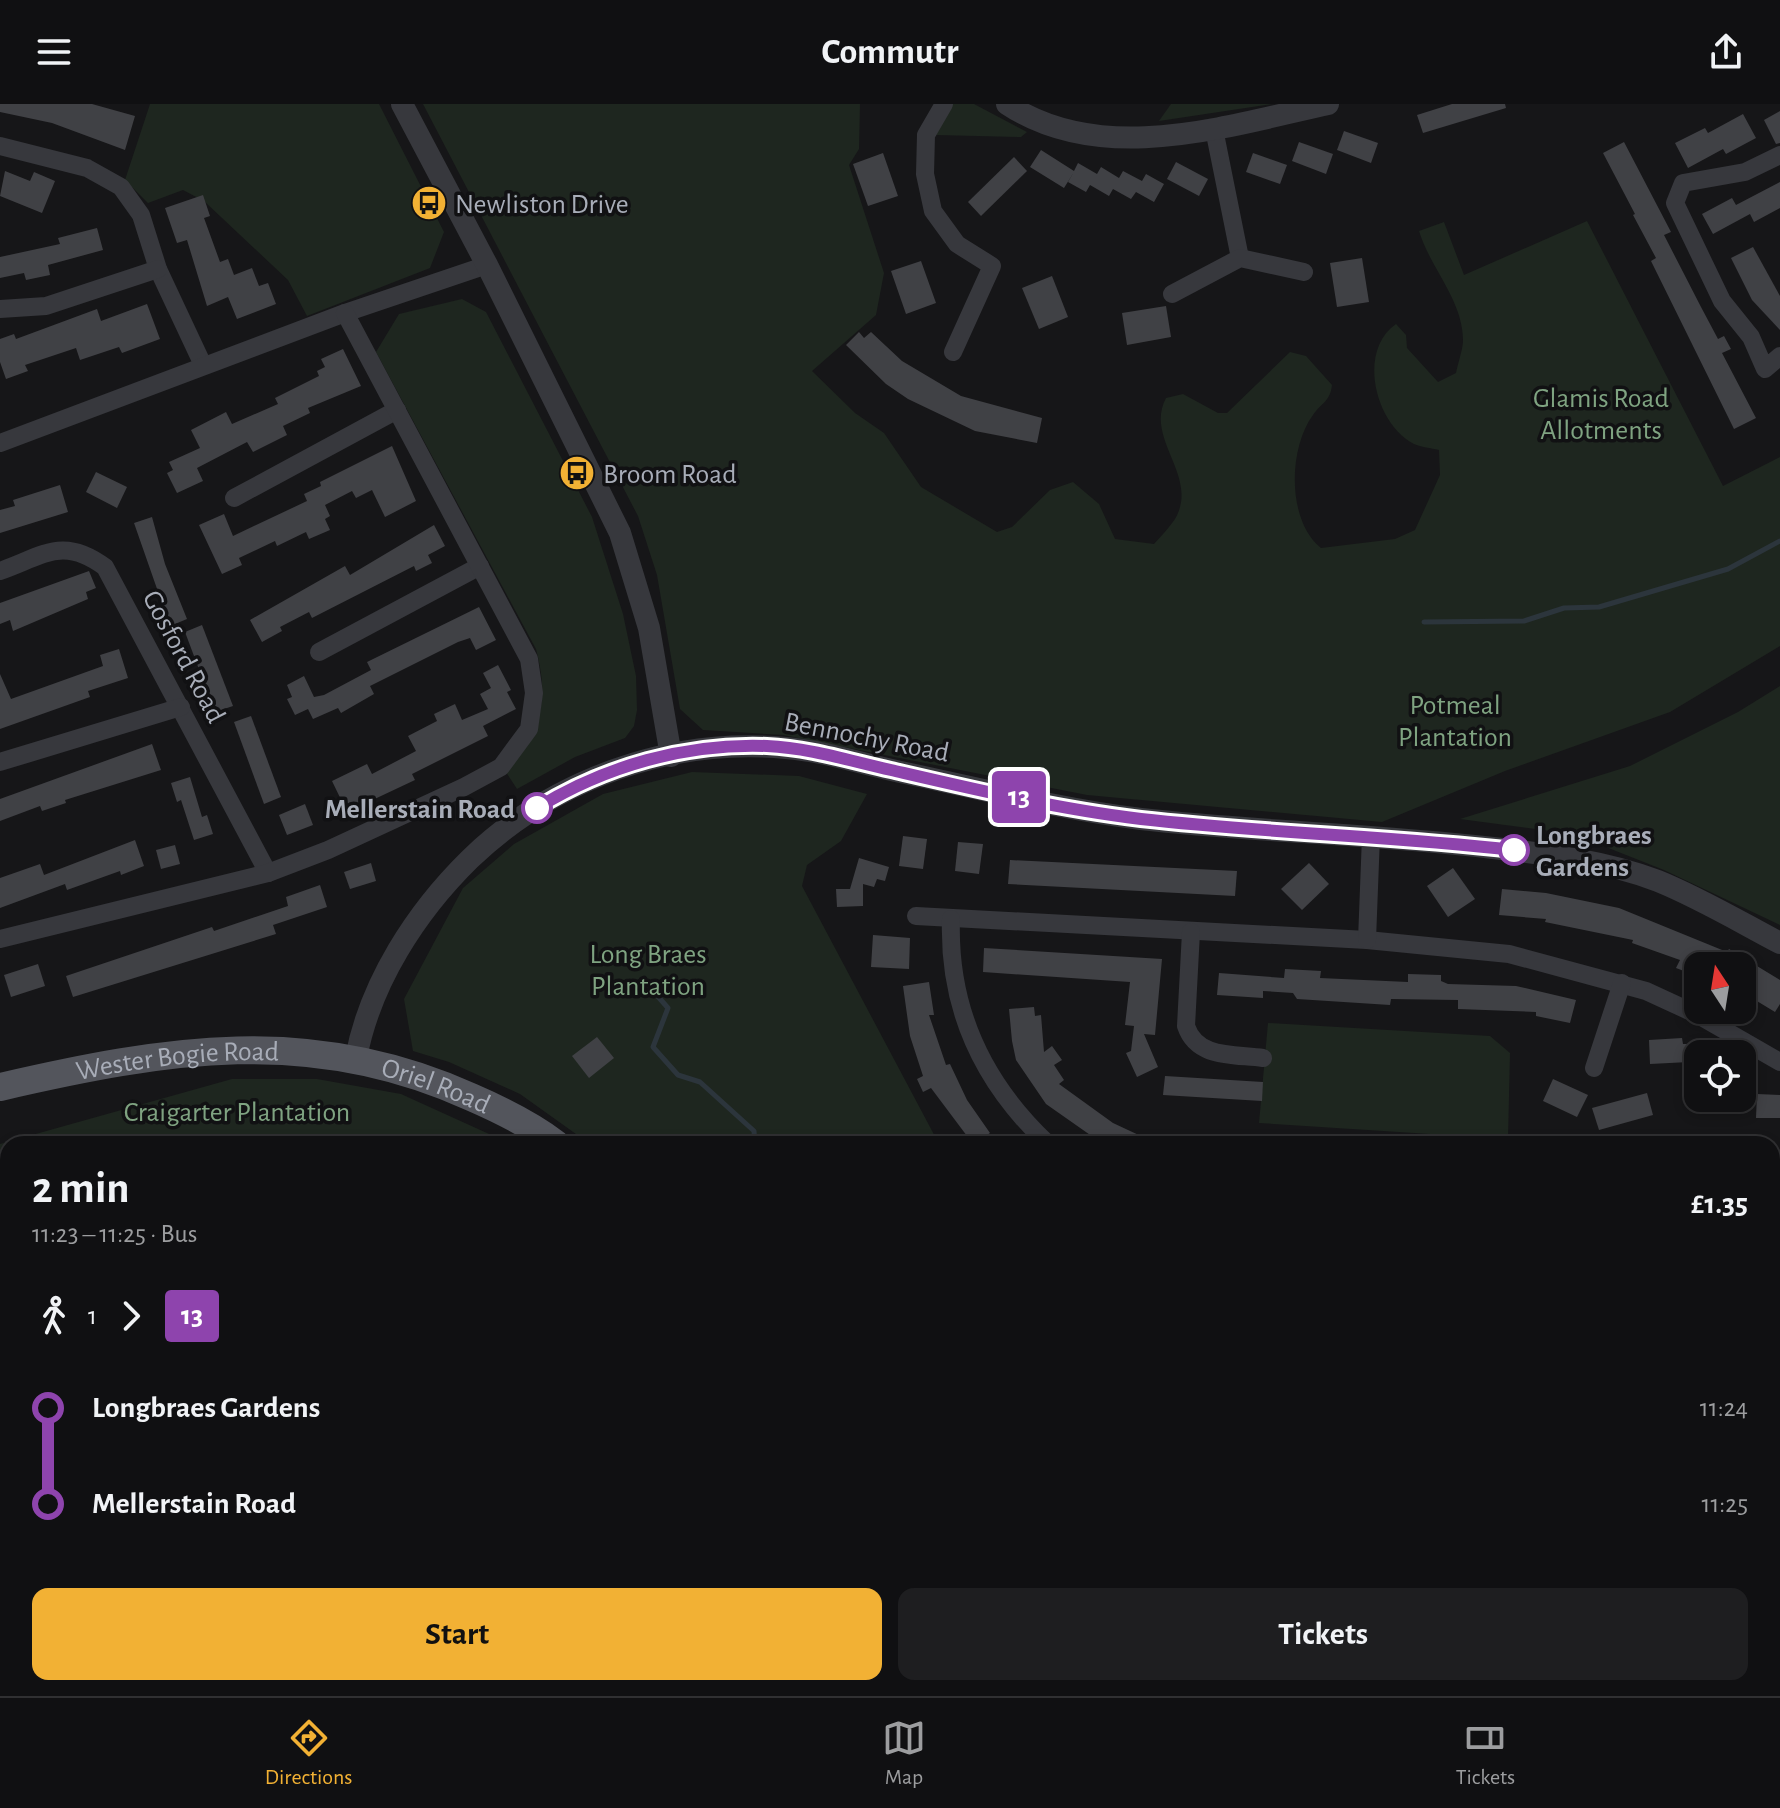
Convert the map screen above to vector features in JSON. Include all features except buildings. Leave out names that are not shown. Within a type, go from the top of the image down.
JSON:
[{"type":"main road","name":"Wester Bogie Road","points":[[0,1087],[130,1059],[238,1049],[330,1053],[356,1058]]},
{"type":"main road","name":"Oriel Road","points":[[356,1058],[431,1079],[498,1109],[543,1136]]},
{"type":"street","points":[[402,104],[605,499],[631,562],[649,628],[671,756]]},
{"type":"street","points":[[944,104],[926,135],[925,174],[933,211],[957,244],[992,266],[953,352]]},
{"type":"street","points":[[1007,104],[1051,125],[1139,138],[1214,129],[1328,104]]},
{"type":"street","points":[[1214,129],[1240,258]]},
{"type":"street","points":[[0,146],[87,168],[121,187],[141,215],[158,269],[203,365]]},
{"type":"street","points":[[1780,155],[1745,172],[1683,183],[1675,203],[1722,301],[1751,337],[1765,369],[1780,356]]},
{"type":"street","points":[[1172,294],[1240,258],[1304,272]]},
{"type":"street","points":[[0,443],[345,313],[487,265]]},
{"type":"street","points":[[0,309],[46,306],[158,269]]},
{"type":"street","points":[[0,939],[268,873],[328,850],[501,767],[529,729],[534,693],[529,659],[345,313]]},
{"type":"street","points":[[234,498],[397,410]]},
{"type":"street","name":"Gosford Road","points":[[0,571],[58,550],[82,550],[105,567],[268,873]]},
{"type":"street","points":[[319,652],[480,566]]},
{"type":"street","points":[[0,762],[181,707]]},
{"type":"street","name":"Bennochy Road","points":[[356,1058],[370,1005],[393,961],[423,914],[458,871],[489,841],[559,794],[621,766],[706,749],[787,748],[1128,817],[1371,836],[1561,856],[1658,881],[1780,943]]},
{"type":"street","points":[[1367,940],[1371,836]]},
{"type":"street","points":[[916,916],[1367,940],[1509,954],[1622,983],[1698,1015],[1780,1062]]},
{"type":"street","points":[[951,919],[953,978],[970,1036],[983,1067],[1006,1099],[1041,1136]]},
{"type":"street","points":[[1191,932],[1186,1026],[1191,1040],[1207,1051],[1263,1058]]},
{"type":"street","points":[[1594,1068],[1622,983]]},
{"type":"green space","points":[[150,104],[379,104],[444,232],[430,268],[307,316],[288,280],[204,201],[183,190],[148,203],[125,180]]},
{"type":"green space","name":"Glamis Road Allotments","points":[[423,104],[860,104],[859,149],[849,165],[884,273],[876,315],[812,371],[855,413],[884,433],[921,487],[997,532],[1012,527],[1050,490],[1073,482],[1099,504],[1115,539],[1154,544],[1175,519],[1181,503],[1181,488],[1162,428],[1161,413],[1166,398],[1183,394],[1218,413],[1227,413],[1290,352],[1306,356],[1332,385],[1327,399],[1305,429],[1296,465],[1297,503],[1310,536],[1321,548],[1395,539],[1415,530],[1440,475],[1439,450],[1414,444],[1389,421],[1376,387],[1374,369],[1377,351],[1384,336],[1396,324],[1406,335],[1407,348],[1438,382],[1456,373],[1463,342],[1458,313],[1419,231],[1444,222],[1464,275],[1587,221],[1723,486],[1780,457],[1780,646],[1670,712],[1505,771],[1382,822],[1087,795],[783,735],[703,730],[680,709],[657,575],[638,516]]},
{"type":"green space","points":[[952,104],[974,104],[1027,132],[1021,137],[936,135]]},
{"type":"green space","points":[[1171,104],[1272,104],[1159,121]]},
{"type":"green space","points":[[462,299],[486,312],[592,517],[623,614],[636,676],[637,710],[634,726],[625,738],[575,757],[517,789],[504,769],[527,741],[539,714],[542,685],[536,649],[376,352],[399,314]]},
{"type":"green space","name":"Potmeal Plantation","points":[[1780,686],[1780,925],[1664,870],[1573,834],[1460,819],[1630,766],[1738,712]]},
{"type":"green space","name":"Long Braes Plantation","points":[[692,772],[799,776],[867,794],[841,841],[807,865],[802,886],[935,1136],[579,1136],[520,1094],[449,1062],[413,1051],[404,999],[463,888],[514,844],[603,794]]},
{"type":"green space","points":[[1268,1023],[1490,1036],[1510,1053],[1508,1136],[1461,1136],[1259,1123]]},
{"type":"green space","name":"Craigarter Plantation","points":[[232,1079],[317,1079],[401,1094],[493,1136],[29,1136]]},
{"type":"waterway","points":[[1424,622],[1524,621],[1564,608],[1599,607],[1728,569],[1780,541]]},
{"type":"waterway","points":[[652,983],[654,992],[668,1008],[653,1047],[678,1075],[700,1082],[754,1131],[754,1136]]},
{"type":"bus line","name":"13","points":[[537,808],[590,778],[621,766],[706,749],[764,746],[818,752],[1059,806],[1140,819],[1514,850]]},
{"type":"place","name":"Newliston Drive","points":[[429,203]]},
{"type":"place","name":"Broom Road","points":[[577,473]]},
{"type":"place","name":"Mellerstain Road","points":[[537,808]]},
{"type":"place","name":"Longbraes Gardens","points":[[1514,850]]}]
